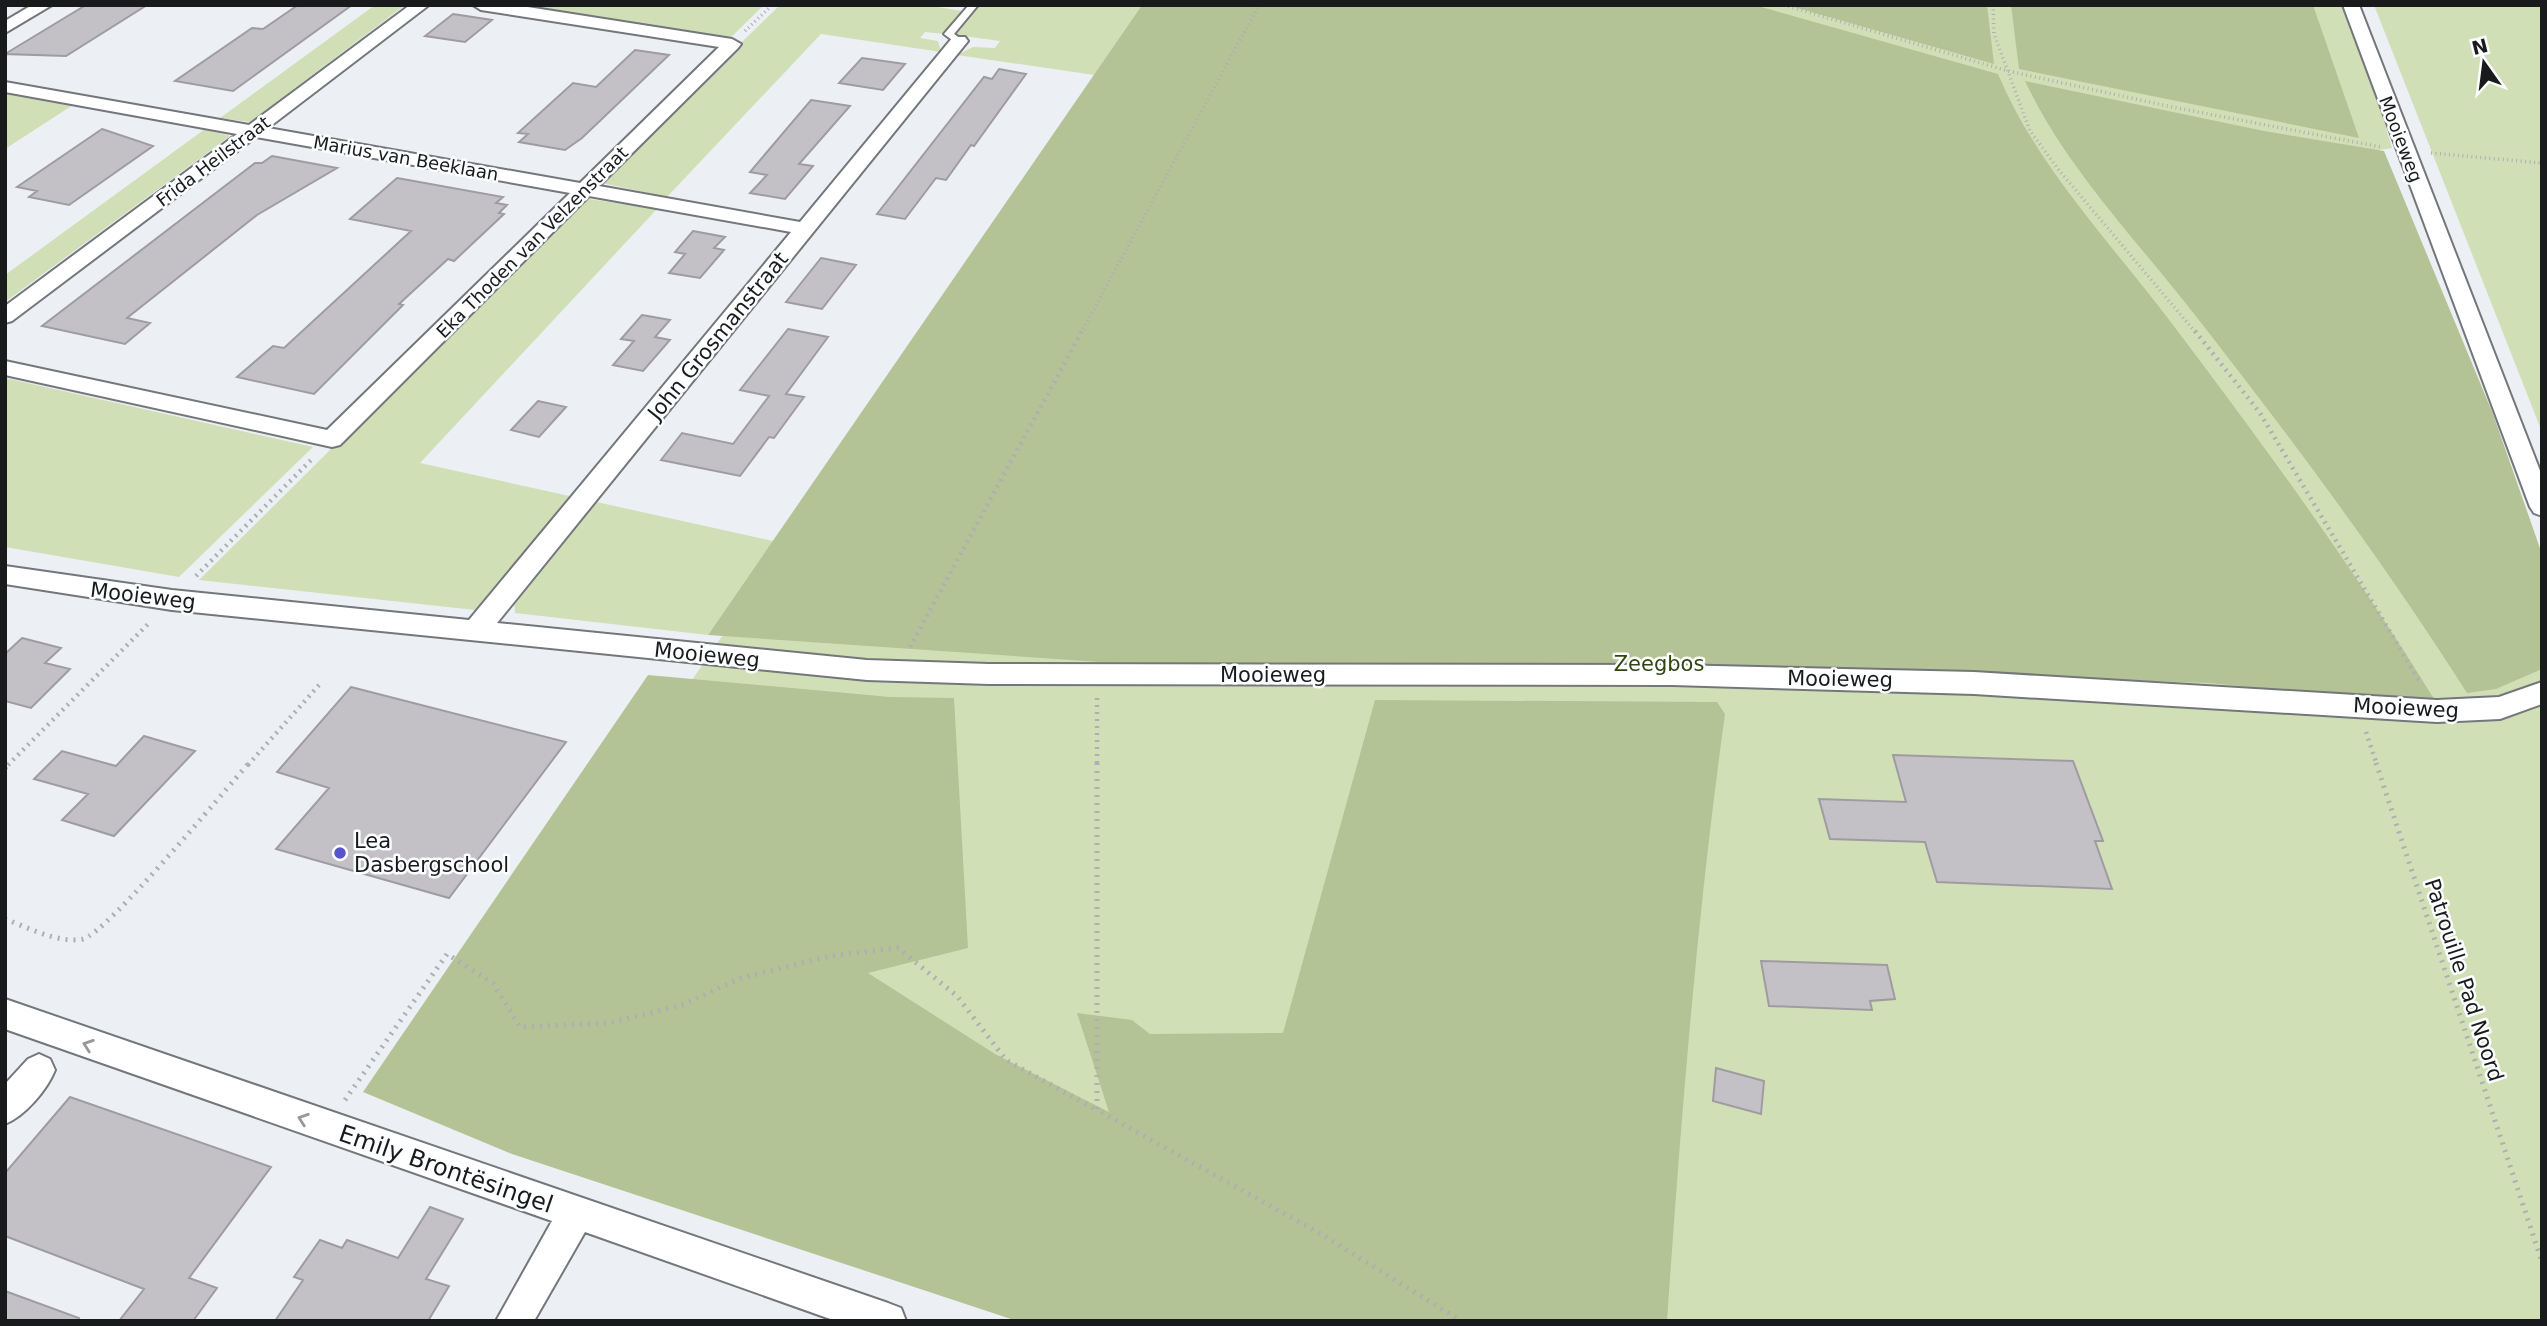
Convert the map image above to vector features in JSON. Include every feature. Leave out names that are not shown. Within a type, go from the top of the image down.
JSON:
[{"type":"street","points":[[5,29],[44,5]]},
{"type":"street","name":"Frida Heilstraat","points":[[5,316],[421,5]]},
{"type":"street","points":[[481,5],[732,44]]},
{"type":"street","name":"Mooieweg","points":[[2351,5],[2542,507]]},
{"type":"street","name":"John Grosmanstraat","points":[[476,630],[959,41]]},
{"type":"street","name":"Eka Thoden van Velzenstraat","points":[[332,439],[595,191],[732,44]]},
{"type":"street","name":"Marius van Beeklaan","points":[[5,87],[806,229]]},
{"type":"street","points":[[5,368],[332,439]]},
{"type":"street","name":"Mooieweg","points":[[5,575],[172,600],[867,670],[1097,674],[1672,675],[2163,692],[2437,711],[2500,708],[2542,692]]},
{"type":"street","name":"Emily Brontësingel","points":[[5,1014],[888,1321]]},
{"type":"street","points":[[5,1108],[39,1070]]},
{"type":"street","points":[[514,1321],[576,1214]]},
{"type":"lane","points":[[959,41],[949,34],[974,5]]},
{"type":"path","points":[[732,44],[772,5]]},
{"type":"path","points":[[920,651],[909,650],[1259,5]]},
{"type":"path","points":[[1784,5],[2008,71],[2204,114],[2405,151],[2542,163]]},
{"type":"path","points":[[1993,5],[1994,34],[2030,131],[2260,413],[2437,711]]},
{"type":"path","points":[[5,768],[332,439]]},
{"type":"path","points":[[1097,674],[1097,1110]]},
{"type":"path","points":[[5,919],[68,938],[82,939],[95,933],[116,913],[319,685]]},
{"type":"path","name":"Patrouille Pad Noord","points":[[2358,707],[2542,1262]]},
{"type":"path","points":[[326,1127],[447,954],[493,982],[520,1027],[608,1023],[682,1005],[754,975],[830,956],[898,948],[957,996],[1006,1060],[1321,1234],[1461,1321]]},
{"type":"green space","points":[[375,5],[405,5],[250,122],[220,118]]},
{"type":"green space","points":[[503,5],[764,5],[728,40]]},
{"type":"green space","points":[[780,5],[926,5],[962,11],[944,34],[925,32],[920,38],[938,41],[941,52],[821,34],[667,197],[602,183],[603,177]]},
{"type":"green space","points":[[980,5],[1142,5],[1094,75],[957,55],[973,47],[995,48],[1000,41],[956,35]]},
{"type":"green space","points":[[1142,5],[1754,5],[1998,74],[2032,140],[2053,171],[2170,321],[2273,460],[2372,602],[2434,699],[2332,695],[2209,683],[1737,666],[1459,667],[1100,662],[708,635]]},
{"type":"green space","name":"Zeegbos","points":[[1159,5],[2350,5],[2392,148],[2395,148],[2378,150],[2542,610],[2542,1321],[1580,1321],[438,1047]]},
{"type":"green space","points":[[1787,5],[1987,5],[1994,64]]},
{"type":"green space","points":[[2011,5],[2313,5],[2359,138],[2019,69]]},
{"type":"green space","points":[[2374,5],[2542,5],[2542,432]]},
{"type":"green space","points":[[2025,81],[2264,131],[2384,151],[2493,414],[2542,554],[2542,669],[2496,689],[2467,693],[2370,548],[2301,454],[2195,315],[2081,173],[2042,113]]},
{"type":"green space","points":[[5,93],[73,105],[5,149]]},
{"type":"green space","points":[[205,129],[230,136],[5,302],[5,275]]},
{"type":"green space","points":[[589,199],[657,209],[420,463],[574,497],[484,604],[475,610],[199,580],[579,203]]},
{"type":"green space","points":[[5,378],[313,447],[179,577],[5,547]]},
{"type":"green space","points":[[592,501],[773,541],[708,635],[515,613],[514,600]]},
{"type":"green space","points":[[648,675],[890,697],[954,698],[968,948],[868,973],[995,1054],[1109,1112],[1077,1013],[1132,1020],[1150,1034],[1283,1033],[1375,700],[1717,702],[1725,714],[1691,1017],[1667,1321],[1017,1321],[512,1154],[363,1092]]},
{"type":"building","points":[[86,5],[147,5],[66,56],[5,54]]},
{"type":"building","points":[[298,5],[352,5],[233,91],[175,81],[252,28],[263,29]]},
{"type":"building","points":[[453,14],[492,20],[465,42],[425,36]]},
{"type":"building","points":[[635,50],[669,55],[582,138],[565,150],[519,142],[528,134],[518,133],[573,83],[596,87]]},
{"type":"building","points":[[862,58],[905,64],[883,90],[839,83]]},
{"type":"building","points":[[999,69],[1026,74],[946,180],[936,178],[905,219],[877,214],[984,77],[992,79]]},
{"type":"building","points":[[811,100],[850,106],[799,164],[813,166],[785,199],[750,193],[767,175],[750,172]]},
{"type":"building","points":[[102,129],[153,146],[69,205],[29,197],[37,191],[17,187]]},
{"type":"building","points":[[272,156],[337,168],[257,215],[127,318],[150,323],[125,344],[42,326],[255,163],[262,163]]},
{"type":"building","points":[[397,178],[503,197],[496,203],[507,205],[499,213],[504,214],[454,261],[448,259],[399,304],[403,305],[314,394],[237,377],[273,346],[284,348],[411,231],[350,219]]},
{"type":"building","points":[[693,231],[725,237],[714,248],[724,250],[700,278],[669,273],[685,254],[675,252]]},
{"type":"building","points":[[821,258],[856,265],[822,309],[786,302]]},
{"type":"building","points":[[642,315],[670,320],[655,337],[670,340],[643,371],[613,365],[634,341],[621,339]]},
{"type":"building","points":[[788,329],[828,337],[786,394],[804,397],[774,438],[769,437],[740,476],[661,460],[682,433],[733,444],[769,396],[740,390]]},
{"type":"building","points":[[538,401],[566,407],[539,437],[511,430]]},
{"type":"building","points":[[22,638],[61,648],[45,663],[70,669],[31,708],[5,701],[5,654]]},
{"type":"building","points":[[351,687],[566,742],[449,898],[276,849],[329,788],[277,772]]},
{"type":"building","points":[[144,736],[195,751],[114,836],[62,820],[88,794],[34,779],[62,751],[116,766]]},
{"type":"building","points":[[1893,755],[2073,761],[2103,841],[2095,841],[2112,889],[1937,882],[1925,842],[1830,839],[1819,799],[1906,802]]},
{"type":"building","points":[[1761,961],[1887,965],[1895,999],[1870,1001],[1872,1010],[1769,1006]]},
{"type":"building","points":[[1716,1068],[1764,1081],[1761,1114],[1713,1101]]},
{"type":"building","points":[[70,1097],[271,1167],[189,1278],[217,1288],[193,1321],[119,1321],[144,1289],[5,1236],[5,1173]]},
{"type":"building","points":[[430,1207],[463,1219],[426,1279],[449,1286],[428,1321],[275,1321],[303,1280],[294,1277],[320,1240],[342,1248],[347,1240],[398,1258]]},
{"type":"building","points":[[5,1291],[79,1318],[78,1321],[5,1321]]},
{"type":"place","name":"Lea Dasbergschool","points":[[340,853]]}]
